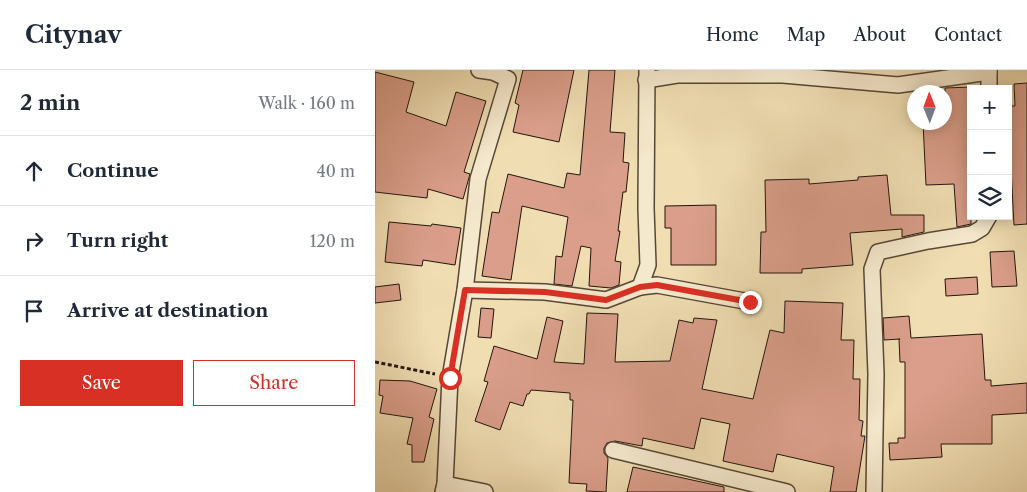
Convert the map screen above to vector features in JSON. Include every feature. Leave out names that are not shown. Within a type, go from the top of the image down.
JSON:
[{"type":"street","points":[[479,70],[493,72],[508,79],[478,179],[465,290],[450,378],[444,488],[485,492]]},
{"type":"street","points":[[640,287],[648,265],[647,75],[783,75],[898,85],[989,71],[989,85]]},
{"type":"street","points":[[874,492],[876,374],[872,269],[878,252],[971,234],[982,228],[987,220]]},
{"type":"street","points":[[465,290],[545,292],[606,300],[640,287],[657,285],[750,302]]},
{"type":"street","points":[[613,450],[787,492]]},
{"type":"path","points":[[375,362],[450,378]]},
{"type":"building","points":[[523,70],[574,70],[559,142],[513,132],[519,105],[515,103]]},
{"type":"building","points":[[589,70],[615,70],[610,132],[625,133],[623,162],[629,163],[626,192],[623,192],[618,231],[620,231],[615,261],[621,262],[619,285],[611,288],[589,286],[591,248],[581,246],[572,286],[554,284],[556,256],[562,257],[568,217],[522,206],[511,280],[482,276],[492,212],[499,213],[508,174],[564,188],[567,173],[580,175]]},
{"type":"building","points":[[375,72],[414,82],[406,112],[446,126],[456,92],[486,101],[464,172],[470,174],[463,199],[428,189],[427,198],[375,192]]},
{"type":"building","points":[[1027,83],[1027,224],[1014,225],[1012,106],[1015,106],[1014,84]]},
{"type":"building","points":[[967,87],[967,220],[971,220],[971,224],[957,227],[954,184],[926,185],[923,130],[952,130],[952,88]]},
{"type":"building","points":[[887,175],[891,215],[924,215],[924,232],[902,237],[902,229],[850,233],[853,265],[802,269],[802,273],[760,273],[761,232],[766,232],[765,180],[809,179],[809,184],[858,180],[858,177]]},
{"type":"building","points":[[716,205],[716,265],[671,265],[671,228],[665,228],[665,206]]},
{"type":"building","points":[[389,222],[431,226],[432,224],[461,228],[455,265],[423,260],[422,266],[385,262]]},
{"type":"building","points":[[1014,251],[1017,286],[992,287],[990,252]]},
{"type":"building","points":[[977,277],[978,294],[946,296],[945,279]]},
{"type":"building","points":[[399,284],[401,300],[375,303],[375,287]]},
{"type":"building","points":[[785,301],[843,303],[841,340],[854,340],[853,379],[860,379],[859,420],[863,421],[861,436],[865,436],[856,492],[830,492],[834,467],[777,454],[773,472],[723,461],[730,424],[701,418],[694,449],[643,438],[642,446],[615,441],[607,443],[604,448],[604,453],[608,458],[606,492],[586,491],[587,484],[569,483],[573,400],[570,400],[570,393],[531,390],[527,394],[523,406],[510,402],[500,430],[475,421],[488,382],[484,381],[494,346],[537,359],[547,317],[563,321],[554,362],[584,364],[587,313],[618,314],[615,362],[670,361],[679,320],[693,323],[694,318],[717,320],[702,389],[753,399],[770,330],[784,333]]},
{"type":"building","points":[[481,308],[494,309],[491,338],[478,337]]},
{"type":"building","points":[[909,316],[911,338],[982,334],[985,380],[991,380],[991,386],[1027,383],[1027,413],[992,415],[992,444],[941,444],[942,457],[890,460],[889,443],[898,443],[898,438],[905,438],[905,362],[900,362],[899,339],[884,340],[883,318]]},
{"type":"building","points":[[380,380],[410,381],[437,389],[429,417],[434,419],[424,462],[412,462],[412,445],[407,444],[413,418],[380,413],[383,396],[379,395]]},
{"type":"building","points":[[633,467],[724,487],[724,492],[627,492]]},
{"type":"route","points":[[450,378],[465,290],[545,292],[606,300],[640,287],[657,285],[750,302]]}]
